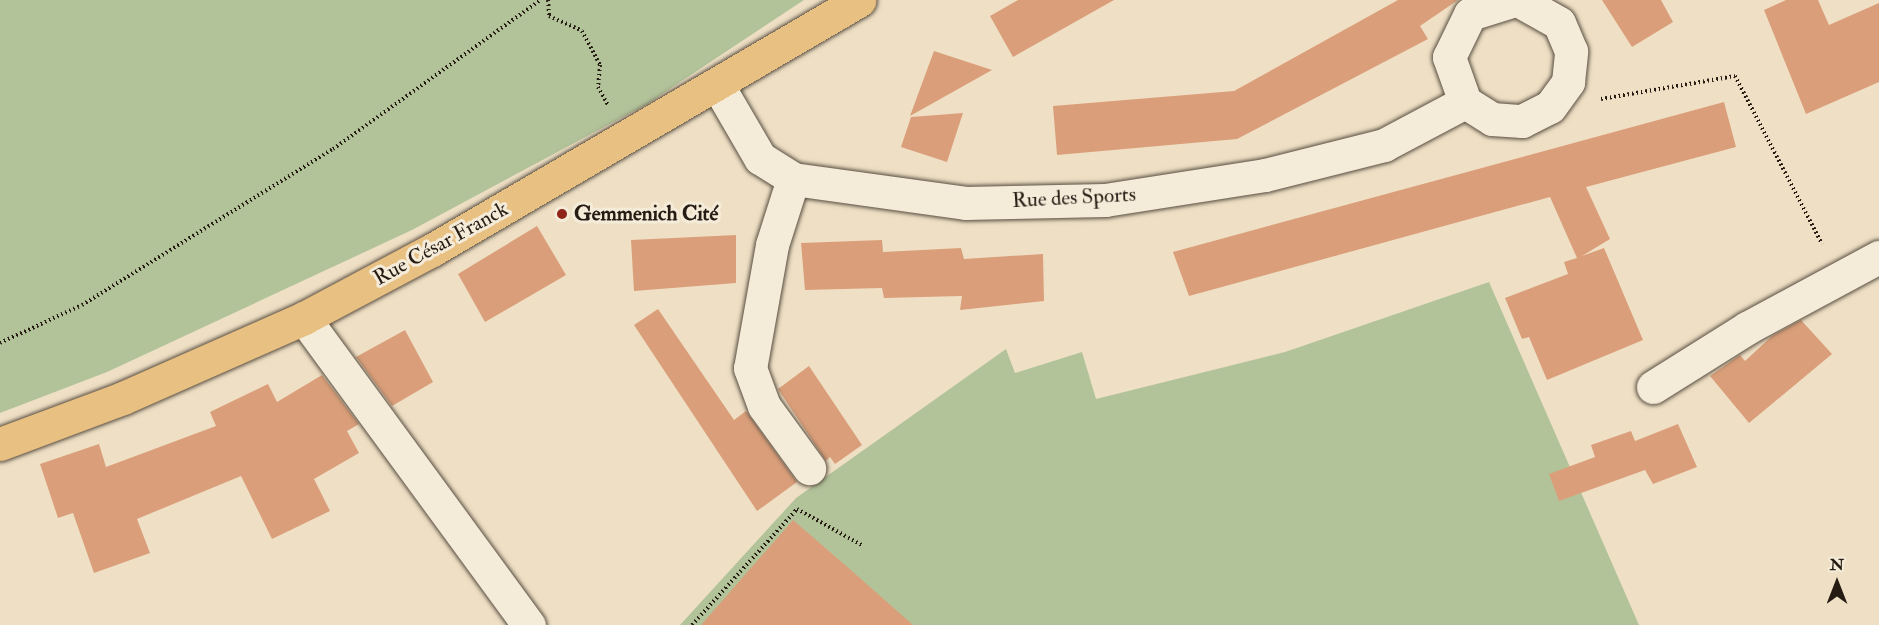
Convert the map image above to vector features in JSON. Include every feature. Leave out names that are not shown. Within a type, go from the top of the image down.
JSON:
[{"type":"main road","name":"Rue César Franck","points":[[0,444],[123,398],[304,318],[432,250],[860,0]]},
{"type":"street","points":[[1516,0],[1559,23],[1571,51],[1568,82],[1550,107],[1522,121],[1492,119],[1465,102],[1449,57],[1470,14],[1516,0]]},
{"type":"street","name":"Rue des Sports","points":[[717,84],[760,158],[793,179],[965,202],[1106,200],[1265,175],[1384,145],[1465,102]]},
{"type":"street","points":[[793,179],[772,245],[750,368],[764,406],[809,468]]},
{"type":"street","points":[[1653,387],[1747,328],[1879,257]]},
{"type":"street","points":[[304,318],[529,625]]},
{"type":"path","points":[[0,343],[82,305],[323,155],[540,0]]},
{"type":"path","points":[[548,0],[549,16],[582,31],[600,65],[598,87],[623,138]]},
{"type":"path","points":[[1550,107],[1735,76],[1839,279]]},
{"type":"path","points":[[692,625],[797,508],[862,545]]},
{"type":"green space","points":[[0,0],[804,0],[647,104],[412,230],[107,372],[0,413]]},
{"type":"green space","points":[[1489,282],[1639,625],[680,625],[796,498],[1006,349],[1015,373],[1082,352],[1096,399],[1285,352]]},
{"type":"building","points":[[1018,0],[1114,0],[1013,57],[990,16]]},
{"type":"building","points":[[1398,0],[1458,0],[1420,26],[1428,39],[1237,139],[1057,155],[1053,106],[1234,91]]},
{"type":"building","points":[[1602,0],[1661,0],[1673,22],[1632,47]]},
{"type":"building","points":[[1786,0],[1818,0],[1829,25],[1879,3],[1879,82],[1806,114],[1764,10]]},
{"type":"building","points":[[934,51],[992,70],[910,116]]},
{"type":"building","points":[[1724,102],[1736,147],[1586,187],[1610,239],[1582,256],[1604,248],[1643,340],[1547,380],[1529,337],[1522,339],[1505,298],[1568,274],[1564,262],[1577,258],[1550,197],[1189,296],[1173,252]]},
{"type":"building","points":[[963,113],[947,162],[901,147],[911,117]]},
{"type":"building","points":[[537,226],[566,275],[485,322],[458,274]]},
{"type":"building","points":[[736,235],[736,283],[634,291],[631,240]]},
{"type":"building","points":[[882,240],[883,252],[961,248],[964,259],[1043,254],[1044,301],[960,310],[962,296],[884,298],[882,288],[805,290],[801,243]]},
{"type":"building","points":[[658,309],[734,420],[746,411],[797,482],[757,511],[634,325]]},
{"type":"building","points":[[1801,320],[1832,354],[1749,423],[1710,376],[1740,355],[1745,361],[1772,336]]},
{"type":"building","points":[[405,330],[433,382],[392,406],[356,357]]},
{"type":"building","points":[[809,366],[862,445],[835,464],[830,457],[826,461],[778,389]]},
{"type":"building","points":[[322,375],[359,424],[347,431],[359,453],[314,479],[330,511],[272,539],[241,476],[137,519],[150,553],[94,573],[73,513],[58,518],[40,464],[99,444],[106,467],[216,426],[210,412],[268,384],[277,402]]},
{"type":"building","points":[[1678,424],[1697,467],[1653,484],[1645,470],[1559,501],[1549,474],[1595,457],[1591,445],[1631,431],[1635,441]]},
{"type":"building","points":[[793,520],[852,571],[913,625],[701,625]]},
{"type":"place","name":"Gemmenich Cité","points":[[562,214]]}]
